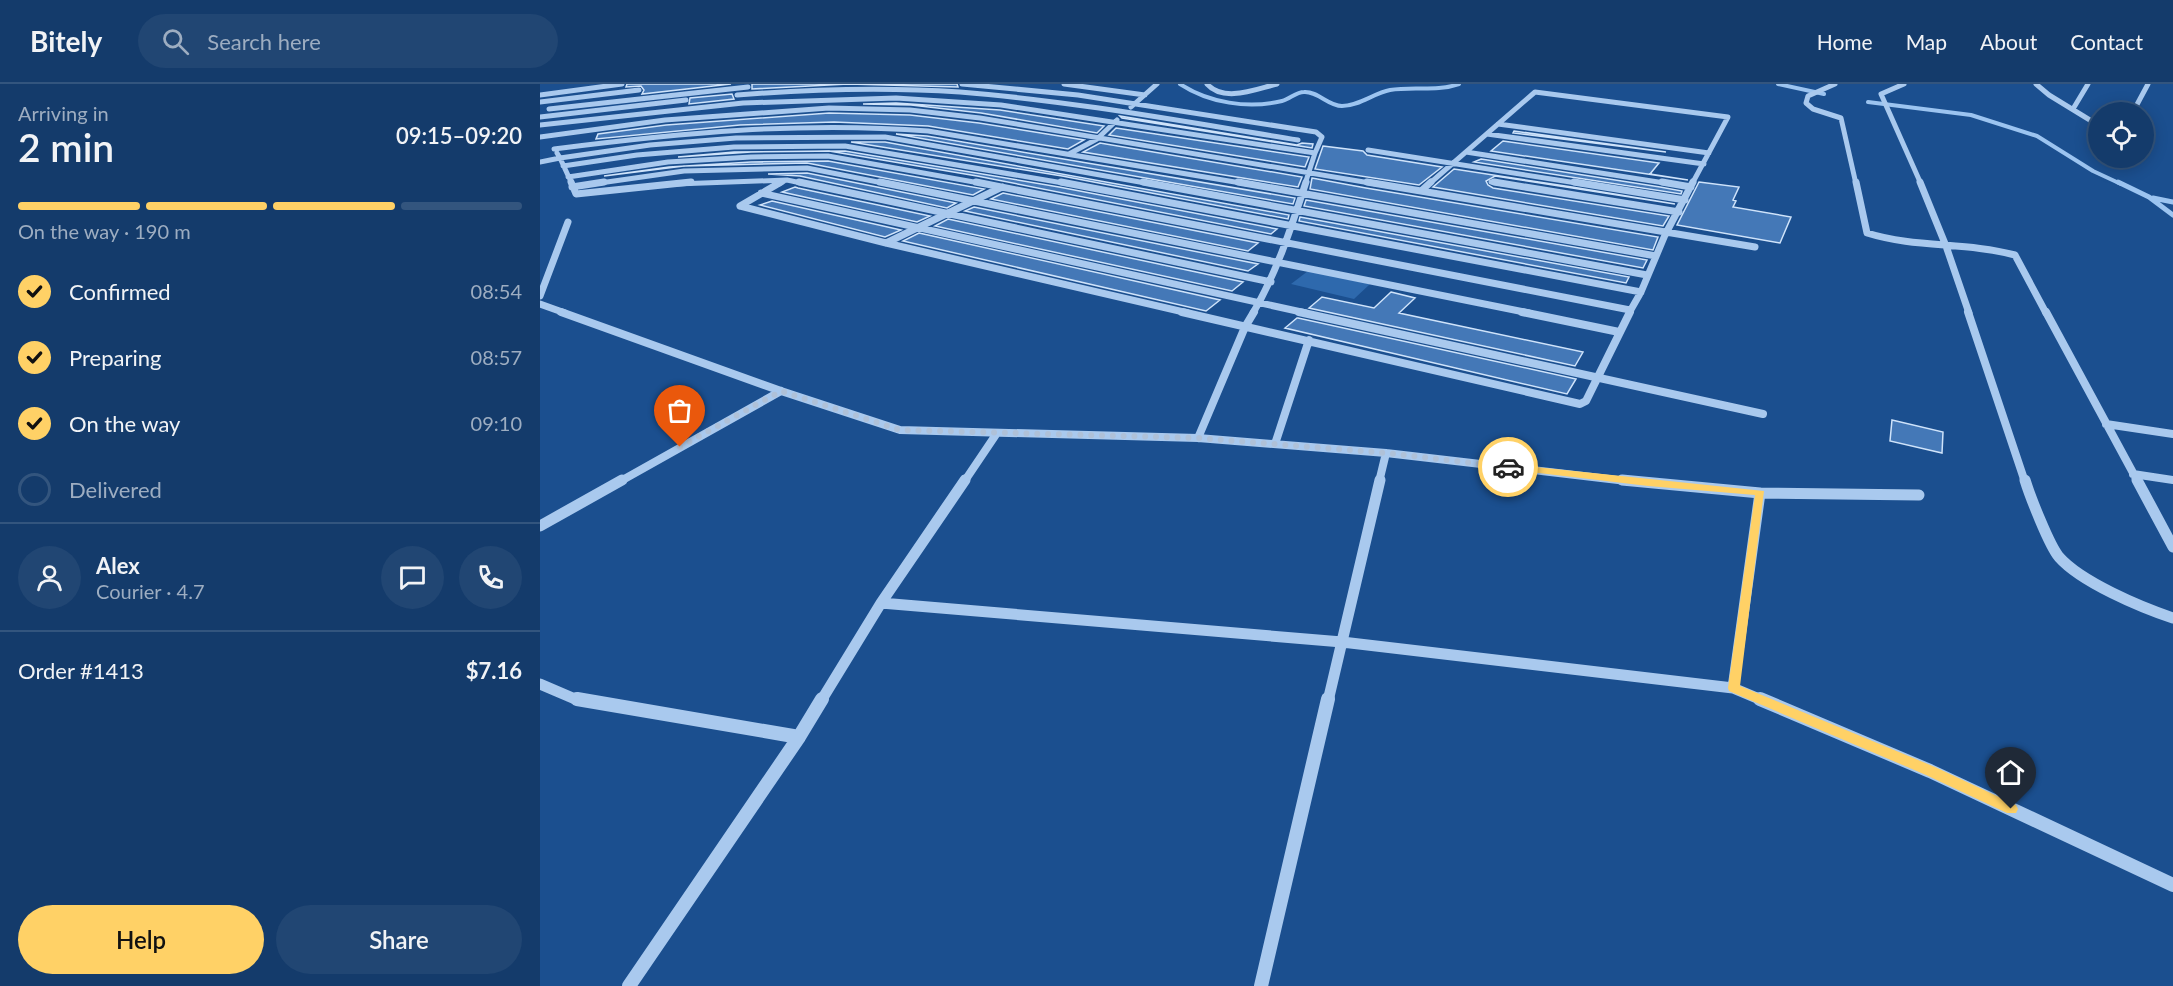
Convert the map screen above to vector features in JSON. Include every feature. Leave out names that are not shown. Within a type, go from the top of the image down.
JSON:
[{"type":"street","points":[[540,95],[625,84]]},
{"type":"street","points":[[779,85],[802,84]]},
{"type":"street","points":[[901,116],[957,84]]},
{"type":"street","points":[[962,84],[1035,90],[1237,118],[1316,132],[1322,137],[1308,172],[1287,242],[1271,282],[1245,327],[1198,438]]},
{"type":"street","points":[[1065,84],[1145,95]]},
{"type":"street","points":[[1207,84],[1226,94],[1276,84]]},
{"type":"street","points":[[1835,84],[1808,96],[1806,103],[1810,108],[1841,118],[1867,233],[1898,242],[2015,255],[2173,547]]},
{"type":"street","points":[[1904,84],[1881,94],[1946,246],[2029,493],[2058,555],[2071,568],[2110,591],[2152,611],[2173,618]]},
{"type":"street","points":[[2036,84],[2045,93],[2073,109],[2088,121]]},
{"type":"street","points":[[2073,109],[2088,84]]},
{"type":"street","points":[[2138,102],[2148,84]]},
{"type":"street","points":[[886,243],[1027,176],[1097,139],[1153,85]]},
{"type":"street","points":[[540,110],[755,86],[743,113]]},
{"type":"street","points":[[540,102],[639,90]]},
{"type":"street","points":[[540,117],[752,94],[830,90],[943,91],[1031,99],[1298,140]]},
{"type":"street","points":[[891,121],[740,206],[886,243],[1309,340],[1572,404],[1586,401],[1641,292],[1656,256],[1728,117],[1534,92],[1421,191]]},
{"type":"street","points":[[540,125],[632,113],[748,102],[829,98],[929,100],[1003,105],[1315,153]]},
{"type":"street","points":[[540,138],[743,113],[829,108],[910,110],[980,118],[1755,247]]},
{"type":"street","points":[[1498,124],[1709,153]]},
{"type":"street","points":[[540,125],[549,136],[560,158],[573,192],[580,194],[695,182],[787,180],[1271,282]]},
{"type":"street","points":[[554,149],[659,135],[747,128],[791,125],[882,126],[956,134],[1656,256]]},
{"type":"street","points":[[1487,134],[1704,164]]},
{"type":"street","points":[[540,162],[650,145],[736,138],[885,137],[1647,275]]},
{"type":"street","points":[[563,166],[637,155],[734,147],[845,146],[1027,176],[1641,292]]},
{"type":"street","points":[[1368,150],[1685,200]]},
{"type":"street","points":[[1466,152],[1691,188]]},
{"type":"street","points":[[568,177],[678,161],[828,156],[1002,187],[1630,310]]},
{"type":"street","points":[[572,187],[676,172],[807,168],[1279,261],[1619,332]]},
{"type":"street","points":[[1491,182],[1679,212]]},
{"type":"street","points":[[761,193],[1763,414]]},
{"type":"street","points":[[540,296],[568,222]]},
{"type":"street","points":[[540,304],[781,391],[900,430],[1198,438],[1386,453],[1648,483],[1760,493],[1919,495]]},
{"type":"street","points":[[1275,444],[1309,340]]},
{"type":"street","points":[[540,526],[781,391]]},
{"type":"street","points":[[2106,423],[2173,434]]},
{"type":"street","points":[[629,986],[799,737],[881,603],[997,433]]},
{"type":"street","points":[[1261,986],[1386,453]]},
{"type":"street","points":[[2133,474],[2173,480]]},
{"type":"street","points":[[1733,688],[1760,493]]},
{"type":"street","points":[[881,603],[1342,642],[1733,688],[1930,771],[2173,885]]},
{"type":"street","points":[[540,684],[575,699],[799,737]]},
{"type":"shaded area","points":[[1308,271],[1370,284],[1354,299],[1291,284]]},
{"type":"building","points":[[627,84],[731,84],[642,94],[644,90],[641,86],[626,87]]},
{"type":"building","points":[[752,84],[848,84],[752,89]]},
{"type":"building","points":[[848,84],[957,84],[958,87]]},
{"type":"building","points":[[732,94],[734,99],[689,104],[690,98]]},
{"type":"building","points":[[896,103],[1000,110],[1104,126],[1097,133],[981,113],[911,105],[863,104]]},
{"type":"building","points":[[829,113],[910,115],[979,123],[1084,140],[1068,149],[928,126],[834,122],[740,125],[596,139],[598,134],[666,125]]},
{"type":"building","points":[[1120,116],[1297,145],[1313,144],[1312,148]]},
{"type":"building","points":[[1116,128],[1309,157],[1305,167],[1109,135]]},
{"type":"building","points":[[1514,131],[1666,152],[1513,133]]},
{"type":"building","points":[[896,134],[927,136],[1295,198],[1293,204]]},
{"type":"building","points":[[1503,141],[1659,163],[1650,174],[1688,180],[1491,151]]},
{"type":"building","points":[[851,142],[885,142],[1289,215],[1288,219],[1062,176]]},
{"type":"building","points":[[1100,143],[1302,177],[1298,187],[1083,152]]},
{"type":"building","points":[[1323,146],[1363,151],[1367,155],[1442,167],[1419,185],[1315,169]]},
{"type":"building","points":[[791,151],[751,152],[678,157],[734,152]]},
{"type":"building","points":[[830,151],[845,151],[1059,187],[1277,229],[1271,234],[977,176]]},
{"type":"building","points":[[1481,159],[1682,191],[1681,194],[1474,162]]},
{"type":"building","points":[[828,161],[984,189],[973,195],[807,163],[686,166]]},
{"type":"building","points":[[683,166],[604,176],[669,167]]},
{"type":"building","points":[[1454,169],[1675,204],[1495,176],[1486,181],[1493,188],[1669,216],[1663,226],[1433,187]]},
{"type":"building","points":[[807,173],[956,203],[947,208],[800,176],[768,174]]},
{"type":"building","points":[[1312,178],[1658,237],[1653,250],[1310,189]]},
{"type":"building","points":[[1699,182],[1739,187],[1733,200],[1736,201],[1733,207],[1791,217],[1780,243],[1677,225]]},
{"type":"building","points":[[795,187],[930,216],[917,222],[782,192]]},
{"type":"building","points":[[1003,193],[1258,243],[1248,251],[991,199]]},
{"type":"building","points":[[1306,200],[1647,260],[1643,268],[1304,206]]},
{"type":"building","points":[[772,201],[901,230],[885,237],[760,205]]},
{"type":"building","points":[[974,207],[1258,264],[1248,271],[965,211]]},
{"type":"building","points":[[1300,217],[1629,277],[1626,283],[1299,221]]},
{"type":"building","points":[[948,219],[1243,282],[1232,291],[935,226]]},
{"type":"building","points":[[919,233],[1220,300],[1206,311],[903,241]]},
{"type":"building","points":[[1391,292],[1415,298],[1399,313],[1583,352],[1575,366],[1309,308],[1322,297],[1374,308]]},
{"type":"building","points":[[1297,318],[1576,379],[1567,394],[1285,328]]},
{"type":"building","points":[[1892,420],[1943,432],[1942,453],[1890,441]]},
{"type":"waterway","points":[[1180,84],[1203,96],[1229,103],[1269,103],[1282,101],[1298,93],[1309,92],[1332,104],[1342,106],[1354,104],[1390,90],[1442,88],[1459,84]]},
{"type":"waterway","points":[[1778,84],[1824,94]]},
{"type":"waterway","points":[[1868,102],[1971,115],[2037,136],[2093,171],[2121,184]]},
{"type":"waterway","points":[[2118,182],[2149,197],[2173,215]]},
{"type":"waterway","points":[[2153,198],[2173,202]]},
{"type":"way so far","points":[[680,447],[781,391],[900,430],[1198,438],[1386,453],[1508,467]]},
{"type":"route","points":[[1508,467],[1760,493],[1733,688],[1930,771],[2011,809]]}]
